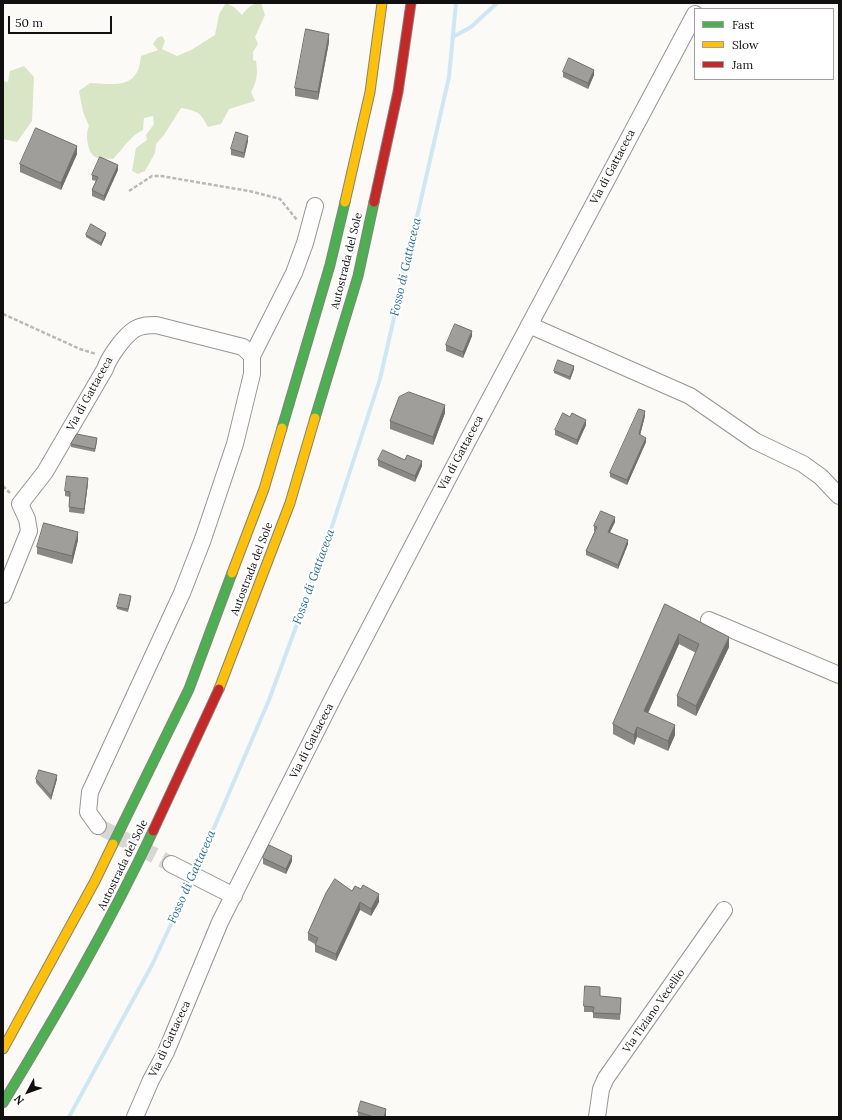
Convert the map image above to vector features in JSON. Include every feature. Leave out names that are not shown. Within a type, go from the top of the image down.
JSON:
[{"type":"highway","name":"Autostrada del Sole","points":[[3,1049],[95,881],[189,689],[264,489],[330,266],[370,92],[382,3]]},
{"type":"highway","name":"Autostrada del Sole","points":[[3,1103],[40,1042],[123,896],[214,703],[290,503],[358,276],[398,92],[410,3]]},
{"type":"street","name":"Via di Gattaceca","points":[[135,1117],[151,1080],[166,1052],[220,922],[338,689],[529,325],[694,16]]},
{"type":"street","points":[[98,826],[88,812],[90,792],[182,593],[203,539],[235,444],[252,374],[252,356],[294,273],[315,206]]},
{"type":"street","name":"Via di Gattaceca","points":[[3,595],[29,531],[27,519],[20,504],[45,472],[66,439],[105,369],[109,358],[134,329],[156,325],[243,347],[252,356]]},
{"type":"street","points":[[529,325],[690,396],[755,441],[803,464],[821,477],[839,496]]},
{"type":"street","points":[[710,620],[839,675]]},
{"type":"street","points":[[171,864],[234,896]]},
{"type":"street","name":"Via Tiziano Vecellio","points":[[597,1117],[598,1100],[606,1078],[724,910]]},
{"type":"path","points":[[129,191],[152,176],[249,191],[280,200],[307,235]]},
{"type":"path","points":[[3,314],[80,349],[109,358]]},
{"type":"green space","points":[[226,3],[234,7],[242,15],[250,6],[261,3],[265,15],[255,37],[258,44],[253,52],[253,60],[256,61],[257,73],[255,85],[251,92],[255,101],[229,109],[221,124],[208,127],[198,113],[181,108],[164,135],[156,144],[155,153],[145,171],[138,174],[132,171],[136,148],[147,140],[146,135],[154,124],[153,116],[144,118],[143,130],[131,139],[113,159],[99,159],[94,156],[88,144],[87,134],[89,126],[83,112],[79,91],[90,83],[117,84],[130,80],[135,75],[139,67],[141,56],[158,50],[153,44],[157,38],[162,36],[165,41],[162,49],[177,56],[191,50],[215,35],[219,14]]},
{"type":"green space","points":[[24,66],[34,77],[32,121],[17,142],[3,139],[3,81],[8,82],[10,71]]},
{"type":"building","points":[[306,29],[329,34],[318,92],[295,88]]},
{"type":"building","points":[[569,58],[594,70],[588,83],[563,72]]},
{"type":"building","points":[[36,128],[77,146],[61,183],[20,164]]},
{"type":"building","points":[[236,132],[248,136],[244,153],[231,149]]},
{"type":"building","points":[[100,157],[118,165],[104,196],[92,190],[98,177],[92,175]]},
{"type":"building","points":[[91,224],[106,233],[101,243],[86,235]]},
{"type":"building","points":[[455,324],[472,331],[463,352],[446,345]]},
{"type":"building","points":[[558,360],[574,366],[570,377],[554,371]]},
{"type":"building","points":[[409,392],[445,405],[433,437],[390,421],[399,397]]},
{"type":"building","points":[[639,409],[645,411],[639,434],[646,438],[627,480],[610,473]]},
{"type":"building","points":[[563,413],[570,417],[572,413],[586,420],[577,440],[555,430]]},
{"type":"building","points":[[77,434],[97,438],[95,449],[71,444]]},
{"type":"building","points":[[383,450],[405,460],[407,455],[422,461],[415,476],[378,460]]},
{"type":"building","points":[[67,476],[88,478],[84,509],[69,507],[70,492],[65,491]]},
{"type":"building","points":[[601,511],[615,517],[608,532],[628,540],[618,565],[586,551],[597,527],[594,526]]},
{"type":"building","points":[[44,523],[78,532],[72,556],[37,547]]},
{"type":"building","points":[[120,594],[131,596],[128,609],[117,607]]},
{"type":"building","points":[[665,604],[729,637],[696,706],[677,696],[699,644],[679,634],[644,711],[675,725],[668,741],[637,727],[634,735],[613,724]]},
{"type":"building","points":[[39,770],[57,775],[51,796],[36,779]]},
{"type":"building","points":[[269,845],[292,856],[286,869],[263,858]]},
{"type":"building","points":[[335,879],[352,891],[355,886],[361,889],[363,885],[379,894],[371,909],[360,902],[336,954],[315,945],[318,938],[308,933],[326,893]]},
{"type":"building","points":[[585,986],[600,987],[600,996],[621,998],[620,1014],[593,1013],[594,1007],[584,1006]]},
{"type":"building","points":[[361,1101],[386,1109],[384,1117],[374,1117],[358,1112]]},
{"type":"waterway","name":"Fosso di Gattaceca","points":[[195,872],[269,700],[326,545],[380,379],[449,77],[456,3]]},
{"type":"waterway","points":[[453,37],[471,27],[497,3]]},
{"type":"waterway","name":"Fosso di Gattaceca","points":[[69,1117],[152,965],[192,879]]},
{"type":"tunnel","points":[[98,826],[171,864]]},
{"type":"traffic: fast","points":[[282,428],[330,265],[345,202]]},
{"type":"traffic: fast","points":[[315,418],[358,276],[374,202]]},
{"type":"traffic: fast","points":[[113,844],[189,689],[232,573]]},
{"type":"traffic: fast","points":[[3,1103],[82,969],[119,901],[153,831]]},
{"type":"traffic: slow","points":[[345,202],[370,92],[382,3]]},
{"type":"traffic: slow","points":[[219,689],[290,503],[315,418]]},
{"type":"traffic: slow","points":[[232,573],[264,489],[282,428]]},
{"type":"traffic: slow","points":[[3,1049],[95,881],[113,844]]},
{"type":"traffic: jam","points":[[374,202],[398,92],[411,3]]},
{"type":"traffic: jam","points":[[153,831],[219,689]]}]
